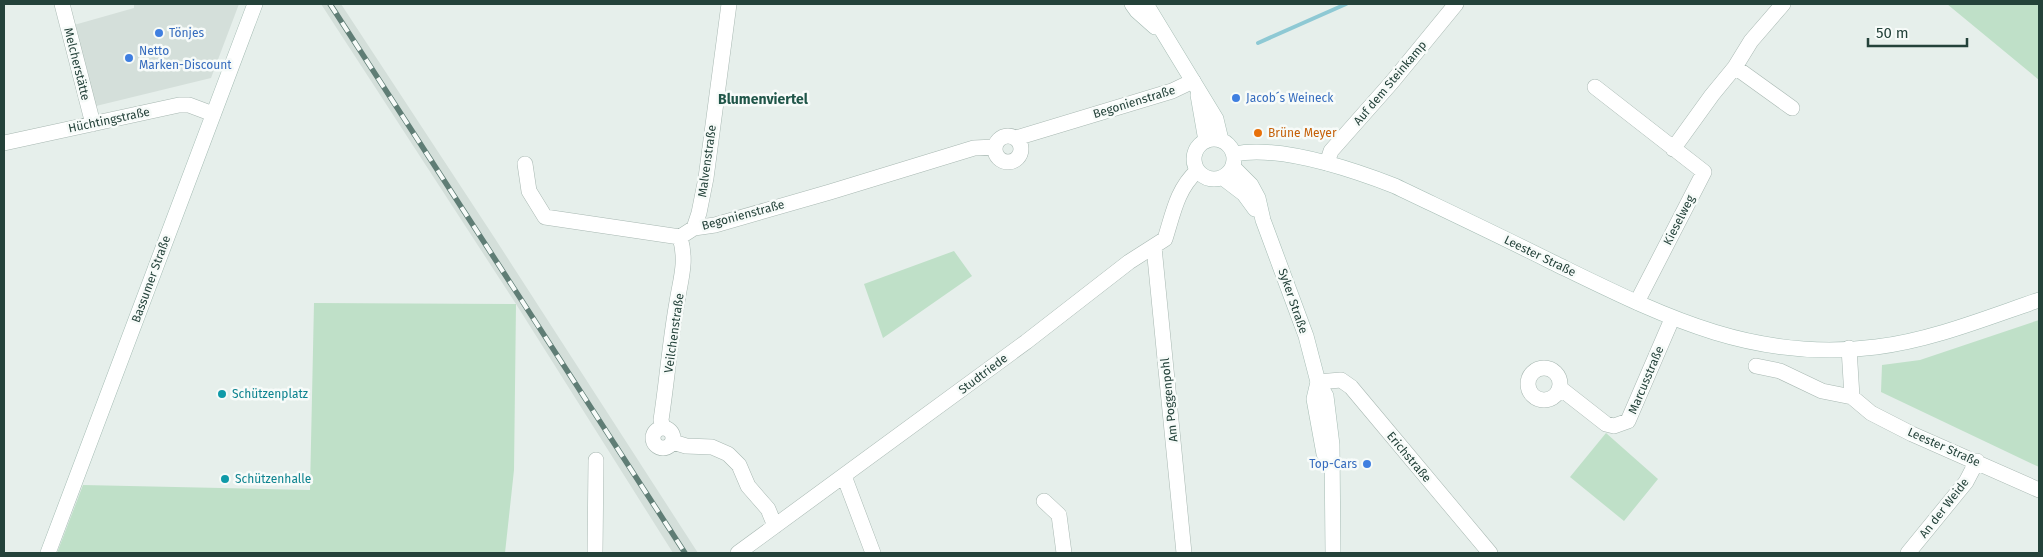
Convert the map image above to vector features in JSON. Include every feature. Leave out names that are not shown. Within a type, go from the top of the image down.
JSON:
[{"type":"street","name":"Melcherstätte","points":[[62,4],[92,124]]},
{"type":"street","name":"Bassumer Straße","points":[[48,553],[255,4]]},
{"type":"street","name":"Malvenstraße","points":[[694,228],[706,178],[729,4]]},
{"type":"street","points":[[1132,4],[1137,11],[1163,34]]},
{"type":"street","points":[[1146,4],[1216,119],[1221,140]]},
{"type":"street","name":"Auf dem Steinkamp","points":[[1327,163],[1331,151],[1392,82],[1456,4]]},
{"type":"street","points":[[1673,149],[1735,67],[1750,41],[1783,4]]},
{"type":"street","points":[[1735,67],[1792,108]]},
{"type":"street","name":"Begonienstraße","points":[[680,237],[694,228],[714,225],[830,192],[974,148],[995,147],[1003,137],[1010,136],[1016,138],[1172,91],[1193,81]]},
{"type":"street","points":[[1193,81],[1198,95],[1206,141]]},
{"type":"street","name":"Kieselweg","points":[[1595,87],[1704,172],[1637,302]]},
{"type":"street","name":"Hüchtingstraße","points":[[4,143],[179,105],[189,105],[213,114]]},
{"type":"street","points":[[995,147],[999,159],[1005,162],[1012,162],[1018,159],[1022,152],[1021,144],[1016,138]]},
{"type":"street","points":[[1221,140],[1229,146],[1230,166],[1213,180],[1204,177],[1197,171],[1194,163],[1194,154],[1198,146],[1206,141],[1221,140]]},
{"type":"street","name":"Leester Straße","points":[[1230,166],[1250,151],[1327,163],[1356,171],[1395,186],[1672,318],[1748,342],[1806,349],[1874,347],[1931,336],[2039,300]]},
{"type":"street","points":[[525,164],[529,191],[545,217],[680,237]]},
{"type":"street","name":"Syker Straße","points":[[1230,166],[1244,194],[1264,220],[1303,328],[1318,382],[1314,399],[1322,447],[1331,474],[1333,553]]},
{"type":"street","name":"Studtriede","points":[[738,553],[1026,342],[1129,262],[1165,239],[1177,199],[1188,180],[1197,171]]},
{"type":"street","name":"Veilchenstraße","points":[[680,237],[684,252],[684,272],[677,302],[661,420],[663,428],[656,431],[653,438],[655,444],[661,448],[668,447],[672,442],[686,446],[712,447],[728,454],[740,466],[748,486],[768,509],[775,526]]},
{"type":"street","name":"Am Poggenpohl","points":[[1154,247],[1184,553]]},
{"type":"street","name":"Marcusstraße","points":[[1560,388],[1606,424],[1614,426],[1628,421],[1672,318]]},
{"type":"street","points":[[1849,348],[1852,397]]},
{"type":"street","name":"Leester Straße","points":[[1756,366],[1780,371],[1822,391],[1852,397],[1871,413],[1912,434],[1977,461],[2039,490]]},
{"type":"street","name":"Erichstraße","points":[[1318,382],[1340,380],[1351,387],[1490,553]]},
{"type":"street","points":[[595,553],[596,460]]},
{"type":"street","name":"An der Weide","points":[[1908,553],[1966,482],[1977,461]]},
{"type":"street","points":[[844,476],[873,553]]},
{"type":"street","points":[[1044,501],[1059,515],[1064,553]]},
{"type":"shaded area","points":[[134,4],[239,4],[211,78],[96,106],[74,25],[134,8]]},
{"type":"shaded area","points":[[321,4],[341,4],[698,553],[673,553],[516,304]]},
{"type":"green space","points":[[1947,4],[2039,4],[2039,80]]},
{"type":"green space","points":[[954,251],[972,276],[883,338],[864,284]]},
{"type":"green space","points":[[314,303],[516,304],[514,470],[505,553],[57,553],[83,485],[310,490]]},
{"type":"green space","points":[[2039,320],[2039,467],[1881,392],[1882,365],[1920,360]]},
{"type":"green space","points":[[1606,433],[1658,479],[1624,521],[1570,477]]},
{"type":"waterway","points":[[1258,43],[1346,4]]},
{"type":"railway","points":[[330,4],[685,553]]},
{"type":"place","name":"Tönjes","points":[[159,33]]},
{"type":"place","name":"Netto Marken-Discount","points":[[129,58]]},
{"type":"place","name":"Jacob´s Weineck","points":[[1236,98]]},
{"type":"place","name":"Brüne Meyer","points":[[1258,133]]},
{"type":"place","name":"Schützenplatz","points":[[222,394]]},
{"type":"place","name":"Top-Cars","points":[[1367,464]]},
{"type":"place","name":"Schützenhalle","points":[[225,479]]},
{"type":"district","name":"Blumenviertel","points":[[763,99]]}]
